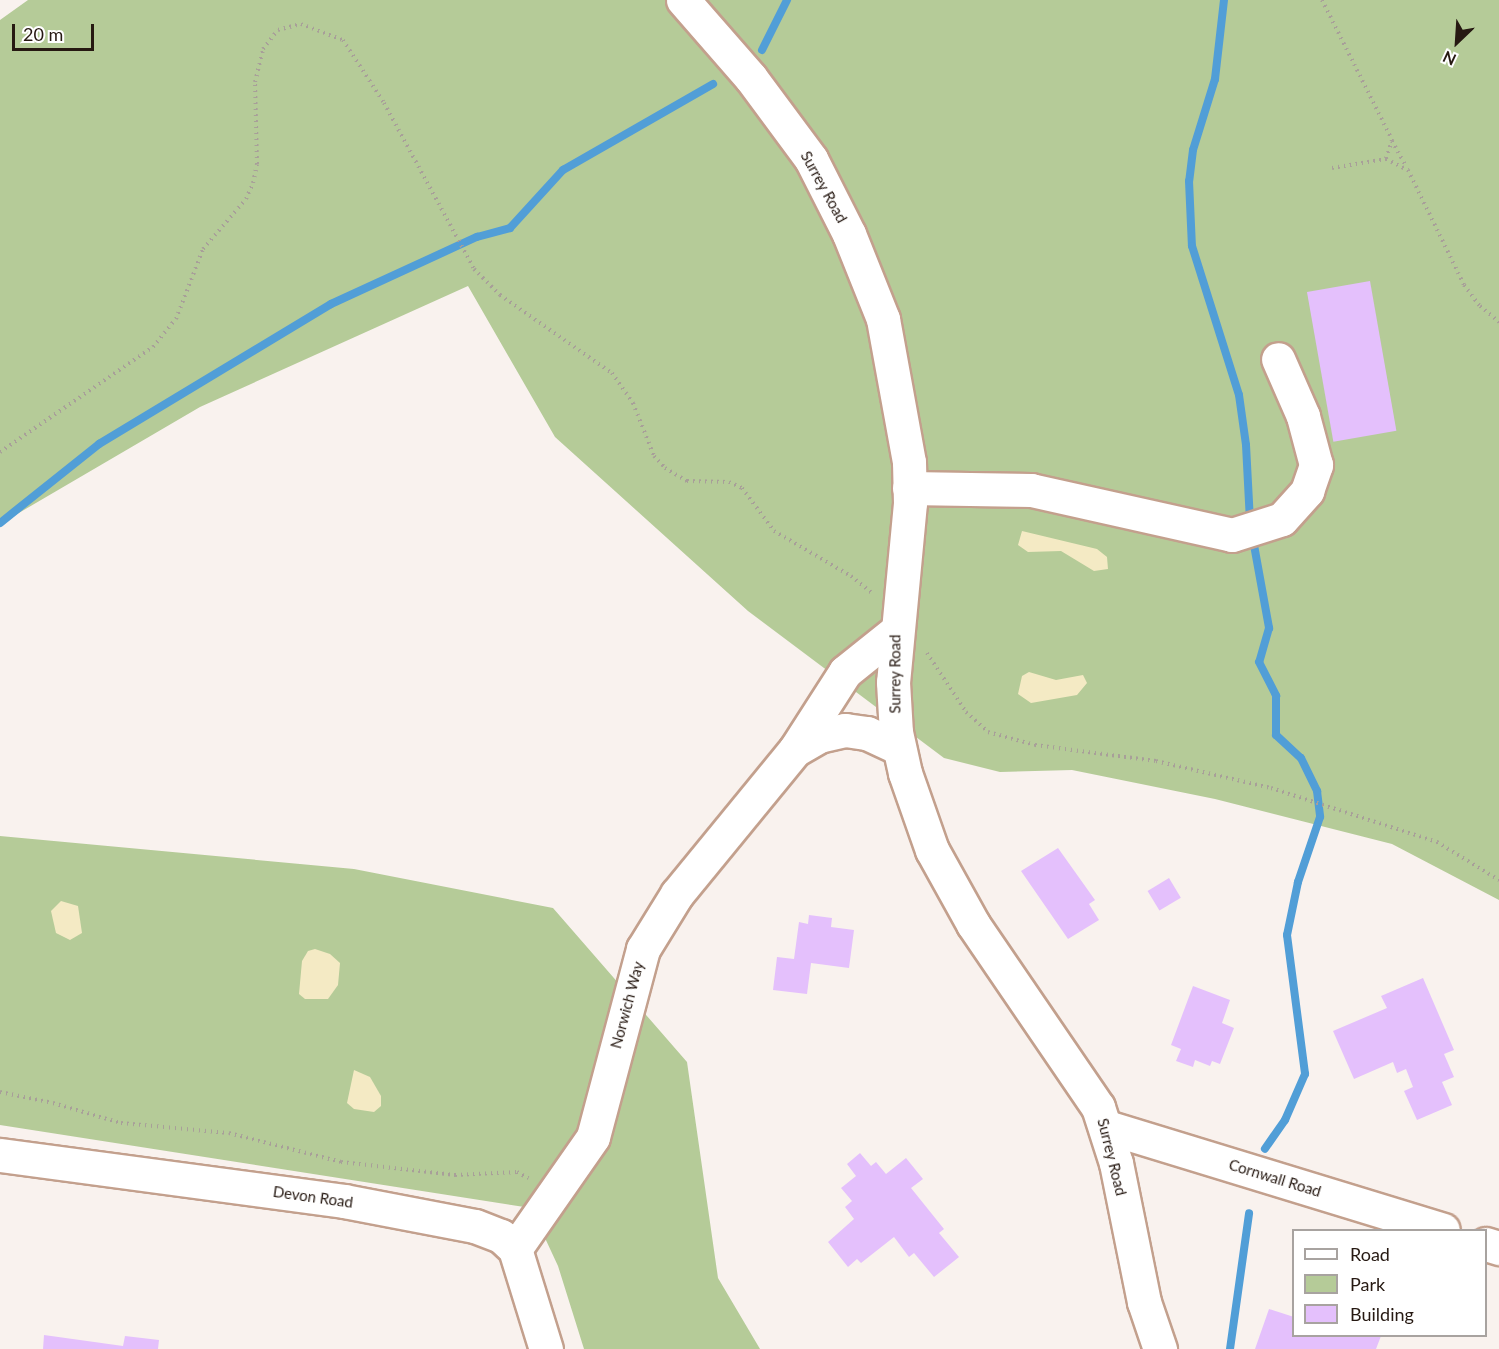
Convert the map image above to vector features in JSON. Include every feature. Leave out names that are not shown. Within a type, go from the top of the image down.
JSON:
[{"type":"street","name":"Surrey Road","points":[[683,0],[785,122],[811,159],[849,234],[891,350],[903,417],[909,488],[895,632],[893,682],[899,748],[932,850],[973,924],[1082,1081],[1107,1127],[1144,1302],[1160,1349]]},
{"type":"street","points":[[909,488],[1032,490],[1232,535],[1282,519],[1307,492],[1316,465],[1304,416],[1278,359]]},
{"type":"street","name":"Norwich Way","points":[[515,1250],[593,1137],[643,950],[677,894],[795,750],[845,672],[895,632]]},
{"type":"street","name":"Norwich Way","points":[[795,750],[819,736],[845,730],[867,733],[899,748]]},
{"type":"street","name":"Cornwall Road","points":[[1107,1127],[1440,1229]]},
{"type":"street","name":"Devon Road","points":[[0,1155],[422,1213],[501,1236],[515,1250]]},
{"type":"street","points":[[515,1250],[546,1349]]},
{"type":"path","points":[[1322,0],[1464,285],[1480,306],[1499,322]]},
{"type":"path","points":[[0,452],[153,347],[176,319],[203,249],[246,199],[253,183],[257,164],[257,66],[269,37],[278,30],[302,24],[343,39],[378,93],[474,269],[500,295],[612,373],[633,403],[654,456],[665,468],[687,481],[723,481],[742,488],[774,531],[851,576],[877,597]]},
{"type":"path","points":[[1386,159],[1392,140]]},
{"type":"path","points":[[1332,168],[1386,159],[1408,170]]},
{"type":"path","points":[[924,649],[966,712],[988,732],[1035,745],[1156,761],[1325,804],[1437,842],[1499,880]]},
{"type":"green space","points":[[28,0],[1499,0],[1499,900],[1392,844],[1215,799],[1072,770],[1000,772],[944,758],[748,611],[555,437],[468,286],[200,407],[0,524],[0,20]]},
{"type":"green space","points":[[0,836],[354,869],[553,908],[687,1062],[718,1278],[760,1349],[584,1349],[558,1266],[531,1208],[0,1125]]},
{"type":"sand","points":[[1022,531],[1097,549],[1107,557],[1108,569],[1094,571],[1061,551],[1028,552],[1018,545]]},
{"type":"sand","points":[[1029,672],[1056,680],[1083,675],[1087,683],[1077,695],[1031,703],[1018,694],[1022,676]]},
{"type":"sand","points":[[61,901],[78,906],[82,933],[70,940],[56,933],[51,911]]},
{"type":"sand","points":[[315,949],[330,954],[340,963],[338,985],[328,999],[305,999],[299,994],[302,961],[308,951]]},
{"type":"sand","points":[[354,1070],[370,1077],[381,1096],[381,1106],[374,1112],[354,1109],[347,1103]]},
{"type":"building","points":[[1370,281],[1396,431],[1333,442],[1307,292]]},
{"type":"building","points":[[1058,848],[1095,900],[1089,904],[1099,920],[1068,939],[1021,871]]},
{"type":"building","points":[[1169,878],[1181,898],[1159,911],[1148,891]]},
{"type":"building","points":[[809,915],[832,918],[831,927],[854,930],[849,968],[811,963],[807,994],[773,990],[777,957],[794,959],[799,922],[808,924]]},
{"type":"building","points":[[1423,978],[1454,1050],[1444,1054],[1454,1077],[1442,1082],[1452,1105],[1417,1120],[1404,1091],[1413,1087],[1406,1069],[1397,1073],[1393,1062],[1354,1079],[1333,1031],[1387,1008],[1381,996]]},
{"type":"building","points":[[1193,986],[1230,1000],[1222,1023],[1234,1028],[1220,1064],[1212,1061],[1210,1066],[1195,1060],[1193,1067],[1176,1061],[1181,1049],[1171,1045]]},
{"type":"building","points":[[860,1153],[871,1166],[876,1162],[886,1174],[906,1158],[923,1179],[911,1188],[944,1229],[939,1233],[959,1257],[934,1277],[914,1253],[909,1257],[894,1237],[861,1263],[857,1259],[848,1267],[828,1242],[854,1219],[845,1207],[852,1201],[841,1188],[856,1176],[847,1164]]},
{"type":"building","points":[[1269,1309],[1292,1316],[1292,1337],[1381,1337],[1376,1349],[1255,1349]]},
{"type":"building","points":[[44,1335],[123,1346],[125,1336],[159,1340],[158,1349],[43,1349]]},
{"type":"waterway","points":[[762,50],[787,0]]},
{"type":"waterway","points":[[1224,0],[1215,79],[1193,150],[1189,181],[1192,246],[1239,395],[1246,445],[1250,521]]},
{"type":"waterway","points":[[0,523],[99,444],[331,304],[477,237],[510,228],[563,170],[713,84]]},
{"type":"waterway","points":[[1252,534],[1269,628],[1259,662],[1276,696],[1276,735],[1301,758],[1317,791],[1320,817],[1298,882],[1287,935],[1305,1074],[1285,1120],[1265,1149]]},
{"type":"waterway","points":[[1230,1349],[1249,1213]]}]
